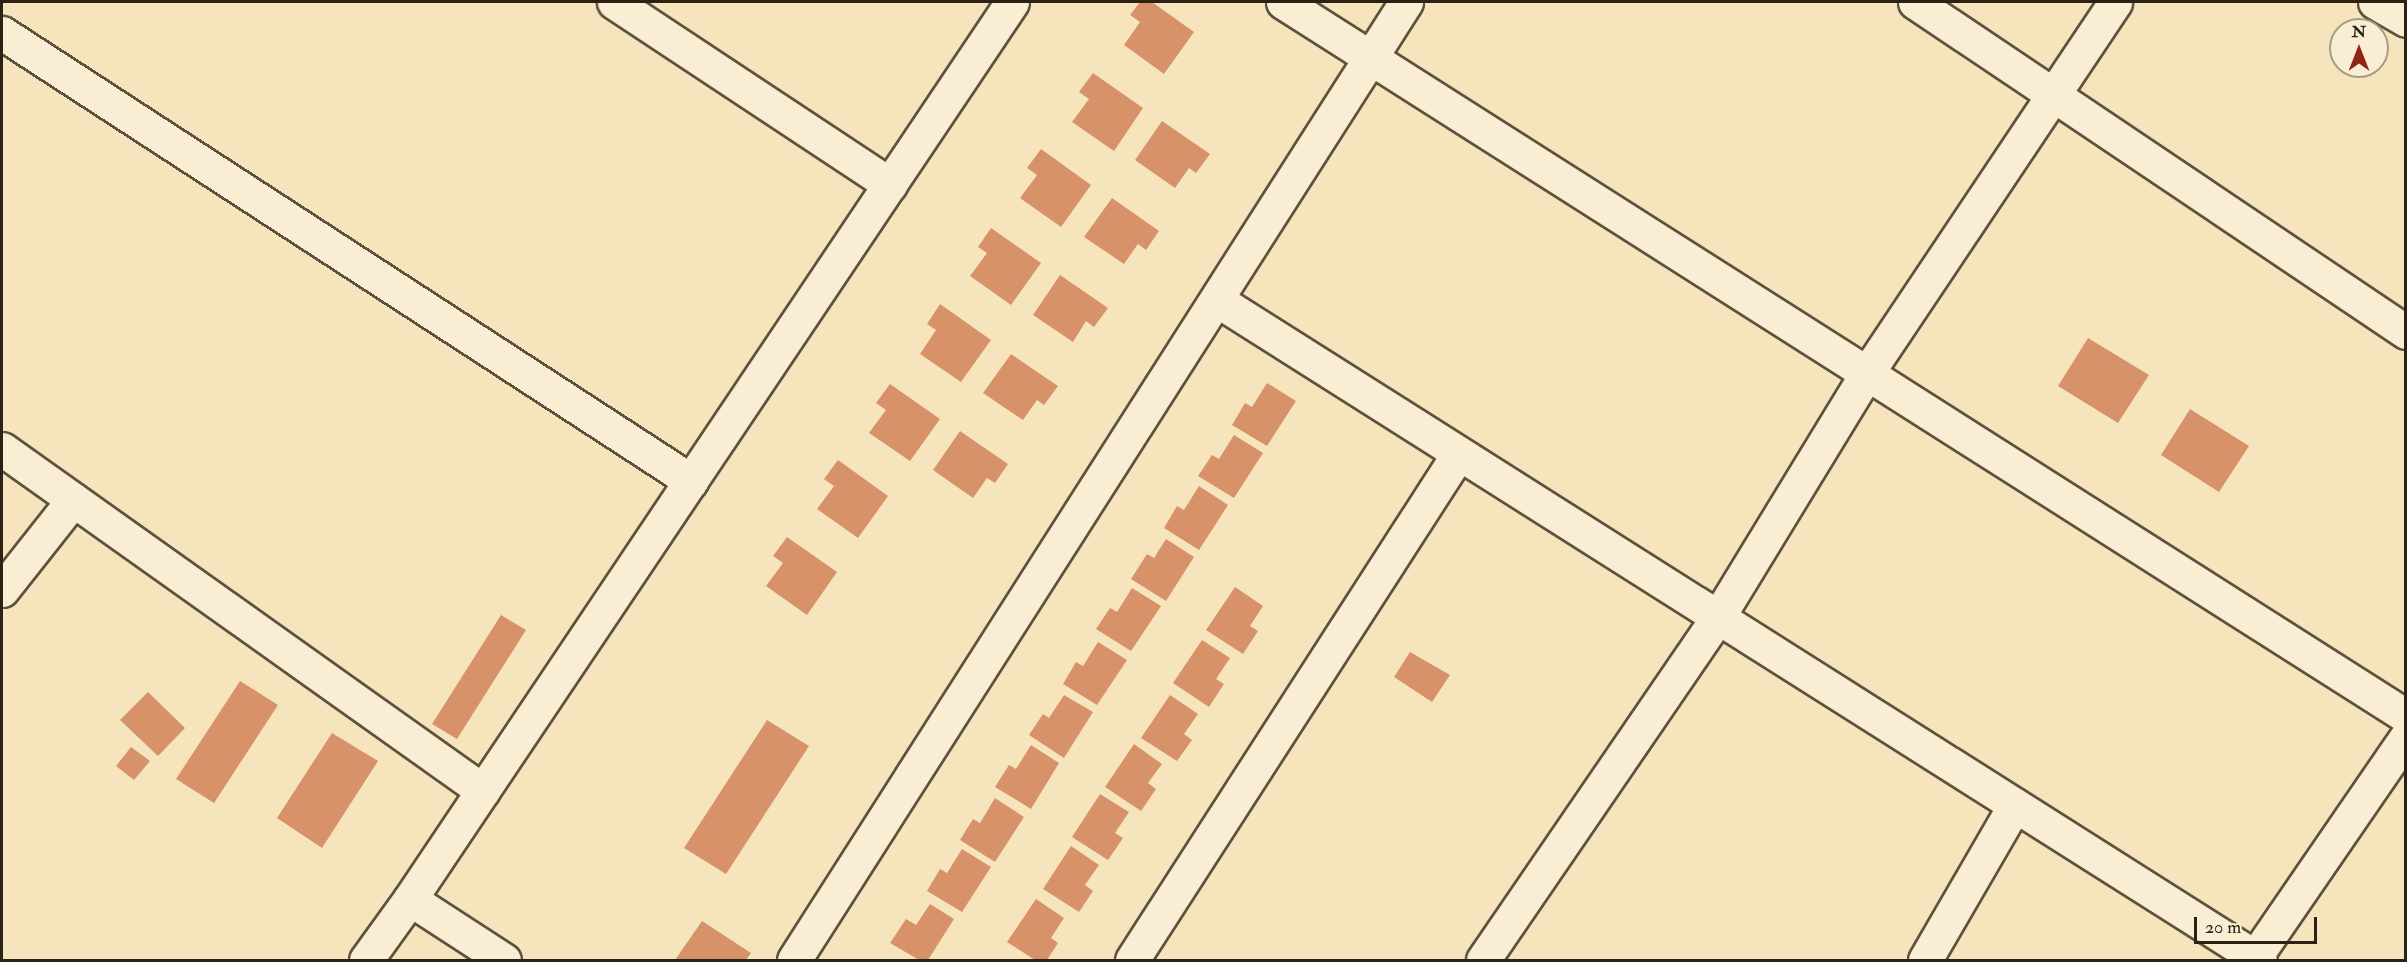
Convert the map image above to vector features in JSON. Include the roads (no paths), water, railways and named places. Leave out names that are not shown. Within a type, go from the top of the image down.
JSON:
[{"type":"street","points":[[614,2],[890,185]]},
{"type":"street","points":[[366,960],[410,900],[1012,2]]},
{"type":"street","points":[[1283,2],[2406,716]]},
{"type":"street","points":[[794,960],[1406,2]]},
{"type":"street","points":[[1915,2],[2406,333]]},
{"type":"street","points":[[1483,960],[1719,617],[1867,373],[2115,2]]},
{"type":"street","points":[[2375,2],[2406,20]]},
{"type":"street","points":[[2,33],[691,481]]},
{"type":"street","points":[[1217,300],[2256,960],[2406,737]]},
{"type":"street","points":[[2,449],[483,791]]},
{"type":"street","points":[[1132,960],[1459,453]]},
{"type":"street","points":[[2,590],[73,500]]},
{"type":"street","points":[[1925,960],[2015,805]]},
{"type":"street","points":[[410,900],[504,960]]}]
